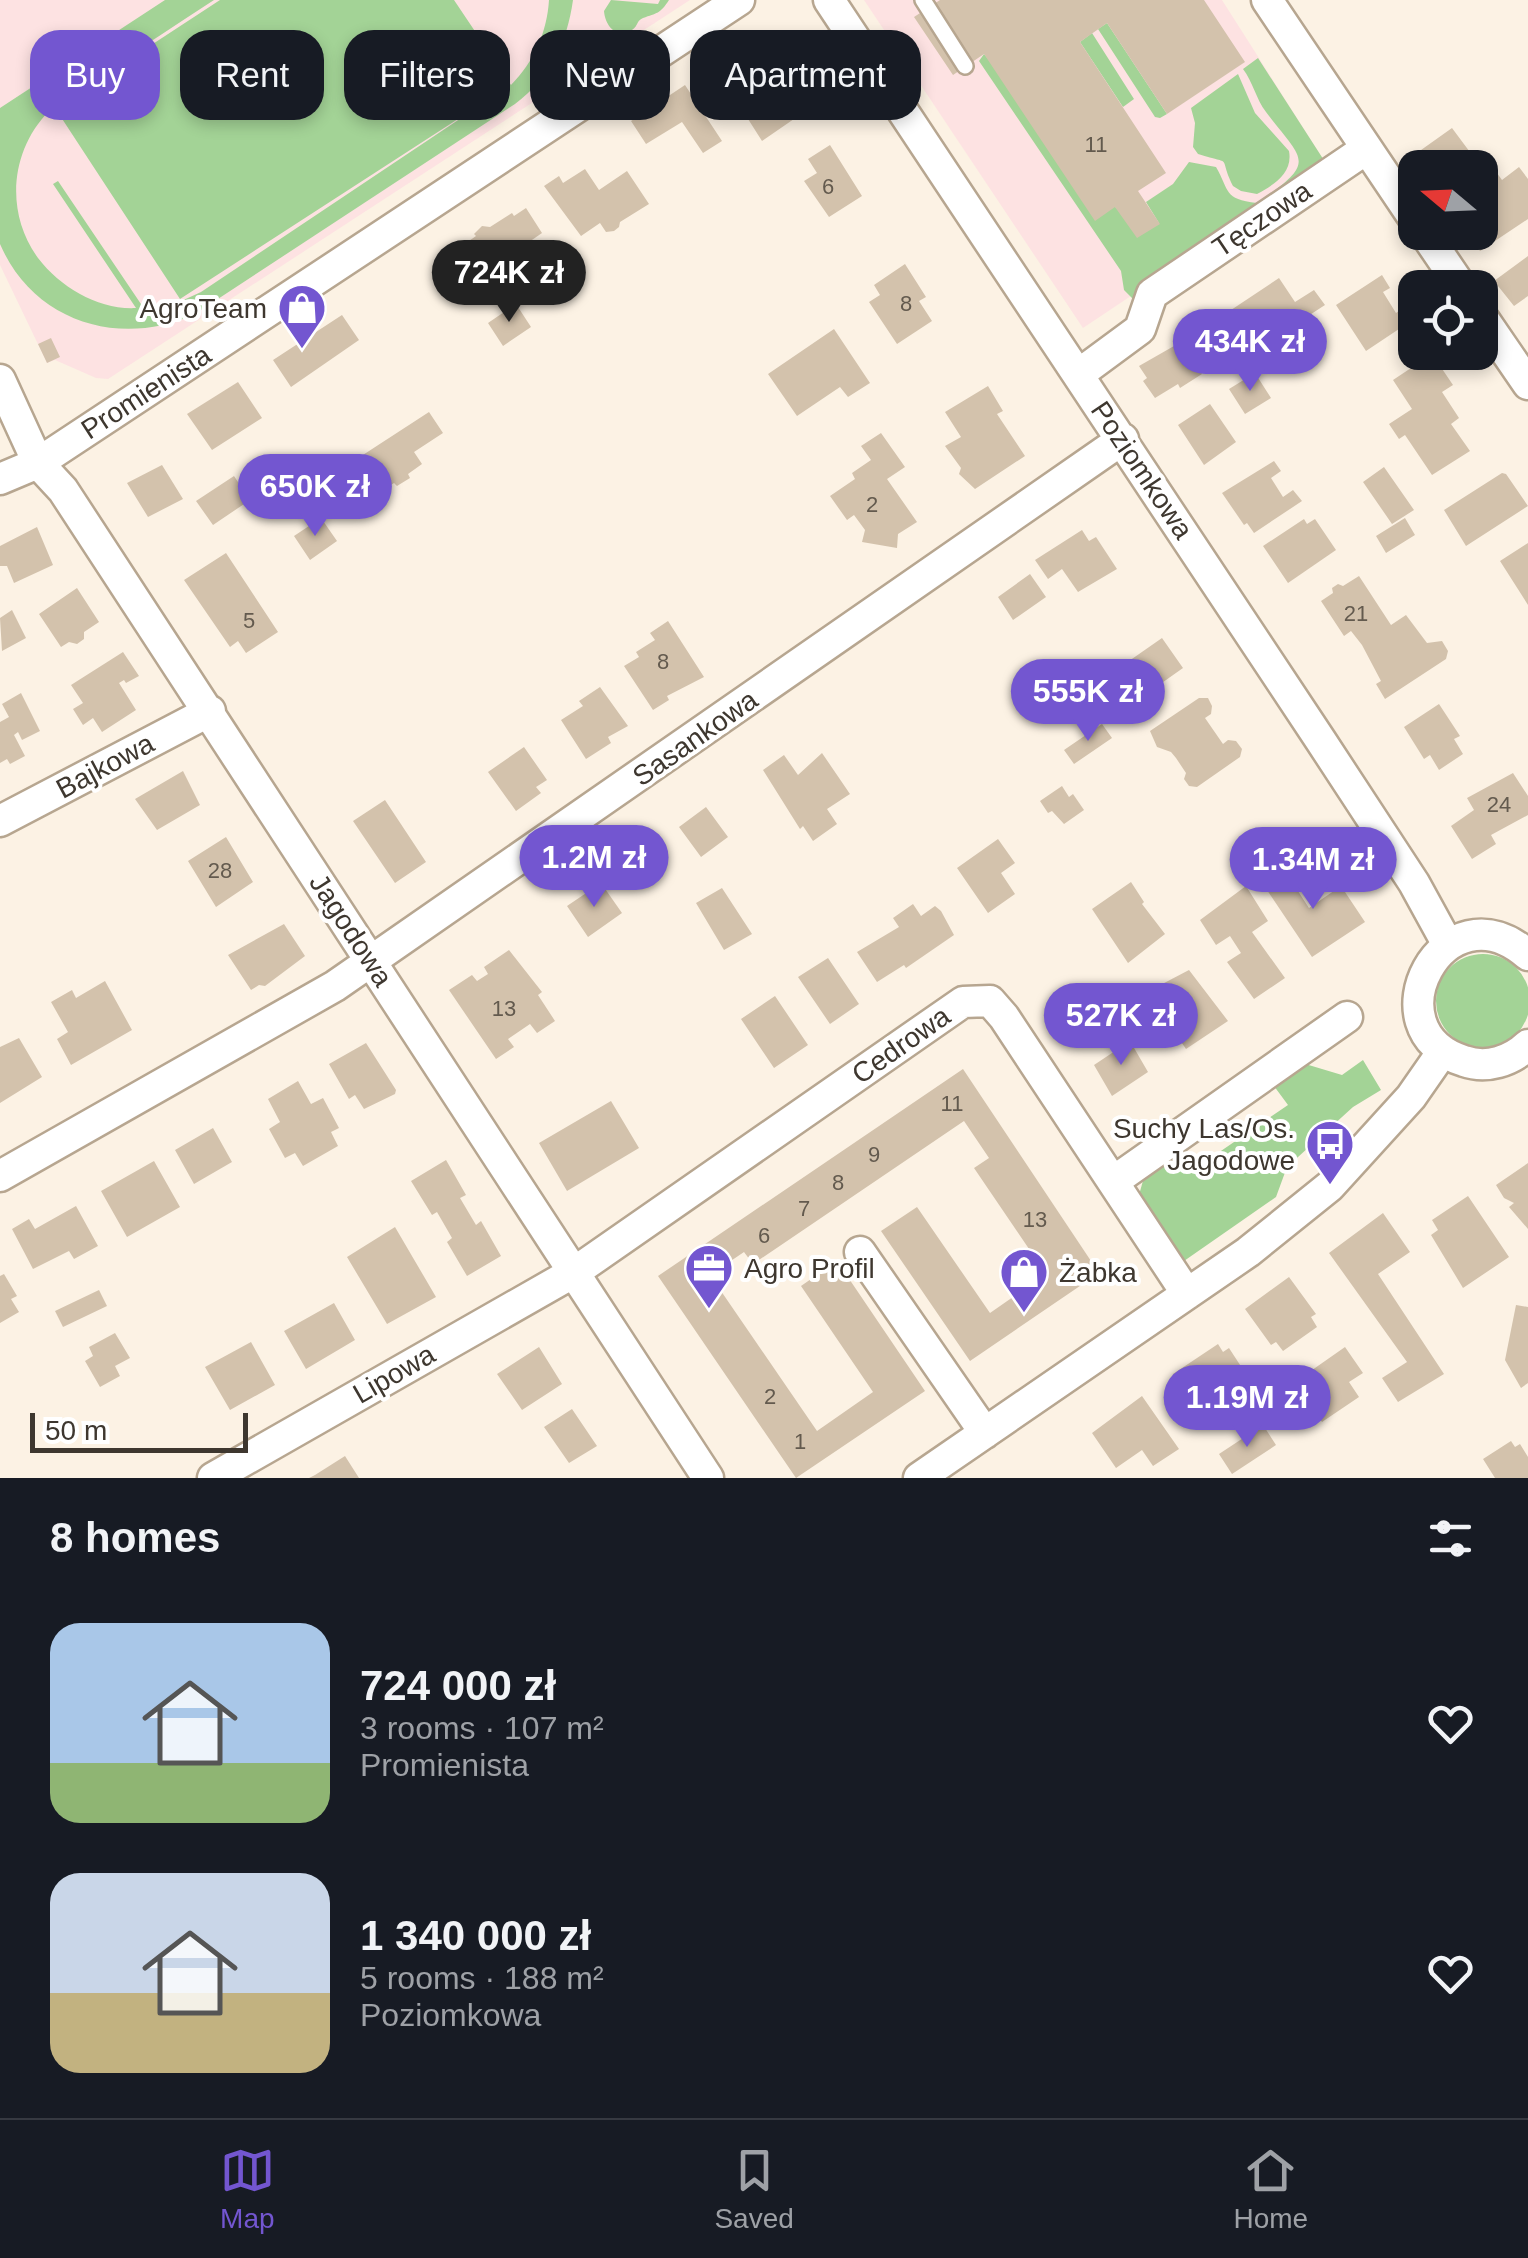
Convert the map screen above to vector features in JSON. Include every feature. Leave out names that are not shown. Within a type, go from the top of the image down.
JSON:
[{"type":"street","name":"Promienista","points":[[0,480],[38,462],[739,0]]},
{"type":"street","points":[[1267,0],[1398,195]]},
{"type":"street","name":"Poziomkowa","points":[[838,3],[1414,883],[1448,945]]},
{"type":"street","name":"Tęczowa","points":[[1079,374],[1140,329],[1152,294],[1366,149]]},
{"type":"street","points":[[1498,340],[1528,384]]},
{"type":"street","name":"Jagodowa","points":[[0,380],[38,462],[64,490],[210,711],[708,1478]]},
{"type":"street","name":"Sasankowa","points":[[0,1176],[371,962],[1123,439]]},
{"type":"street","name":"Bajkowa","points":[[0,821],[210,711]]},
{"type":"street","points":[[1525,1054],[1472,1064],[1443,1051],[1428,1036],[1420,1017],[1418,997],[1422,977],[1432,959],[1448,945],[1480,935],[1497,937],[1527,953]]},
{"type":"street","name":"Cedrowa","points":[[576,1271],[964,1002],[990,1001],[1004,1016],[1188,1294]]},
{"type":"street","points":[[1114,1181],[1347,1016]]},
{"type":"street","points":[[920,1478],[1248,1252],[1330,1186],[1411,1098],[1443,1051]]},
{"type":"street","points":[[860,1252],[985,1434]]},
{"type":"street","name":"Lipowa","points":[[213,1478],[576,1271]]},
{"type":"lane","points":[[923,0],[966,66]]},
{"type":"shaded area","points":[[0,0],[690,0],[644,30],[530,30],[530,104],[510,117],[510,30],[344,30],[344,120],[506,120],[108,379],[96,378],[55,360],[47,363],[0,265]]},
{"type":"shaded area","points":[[864,0],[1222,0],[1327,165],[1083,328],[921,85],[921,30],[884,30]]},
{"type":"green space","points":[[165,0],[214,0],[160,35],[160,30],[119,30]]},
{"type":"green space","points":[[220,0],[454,0],[474,30],[344,30],[344,120],[456,120],[180,299],[63,120],[160,120],[160,39]]},
{"type":"green space","points":[[549,0],[573,0],[566,30],[543,30]]},
{"type":"green space","points":[[611,0],[658,4],[660,0],[669,0],[632,30],[612,30],[604,11]]},
{"type":"green space","points":[[1107,23],[1167,114],[1155,117],[1098,29]]},
{"type":"green space","points":[[1092,33],[1134,99],[1123,107],[1080,42]]},
{"type":"green space","points":[[984,54],[1115,207],[1159,223],[1146,202],[1173,184],[1189,162],[1216,167],[1233,196],[1257,203],[1297,169],[1296,151],[1263,107],[1243,69],[1258,58],[1327,165],[1136,302],[1124,290],[1121,271],[979,61]]},
{"type":"green space","points":[[530,60],[530,91],[510,107],[510,84]]},
{"type":"green space","points":[[1238,74],[1255,113],[1289,151],[1285,172],[1257,194],[1233,186],[1224,162],[1198,154],[1193,147],[1195,123],[1191,108]]},
{"type":"green space","points":[[30,88],[30,120],[42,120],[26,145],[16,183],[20,222],[27,240],[47,269],[69,288],[122,308],[136,308],[53,184],[58,181],[143,307],[177,303],[201,292],[458,120],[491,120],[195,314],[138,329],[110,328],[57,310],[34,293],[15,271],[0,244],[0,108]]},
{"type":"green space","points":[[1465,957],[1501,957],[1517,967],[1527,983],[1527,1019],[1517,1035],[1501,1045],[1465,1045],[1449,1035],[1439,1019],[1439,983],[1449,967]]},
{"type":"green space","points":[[1363,1060],[1381,1090],[1353,1107],[1287,1167],[1276,1197],[1184,1261],[1139,1195],[1146,1170],[1166,1157],[1199,1166],[1288,1105],[1271,1082],[1302,1063],[1342,1075]]},
{"type":"building","points":[[940,0],[1204,0],[1245,62],[1167,114],[1107,23],[1080,42],[1166,173],[1138,191],[1160,224],[1137,238],[1115,207],[1095,221],[984,54],[953,75],[914,17]]},
{"type":"building","points":[[685,85],[690,93],[690,120],[708,120],[722,141],[703,153],[682,122],[646,144],[631,121],[670,120],[670,95]]},
{"type":"building","points":[[749,120],[792,120],[762,141]]},
{"type":"building","points":[[1452,128],[1468,150],[1421,150]]},
{"type":"building","points":[[830,145],[862,196],[829,217],[804,181],[817,173],[808,159]]},
{"type":"building","points":[[1519,167],[1528,179],[1528,219],[1498,239],[1498,174],[1502,180]]},
{"type":"building","points":[[585,169],[599,190],[627,171],[649,204],[620,222],[614,231],[606,232],[600,223],[581,236],[544,186],[559,176],[563,183]]},
{"type":"building","points":[[526,208],[542,233],[519,249],[523,255],[498,271],[494,264],[484,271],[474,269],[459,248],[476,236],[482,226],[490,227]]},
{"type":"building","points":[[1528,256],[1528,296],[1514,306],[1498,286],[1498,278]]},
{"type":"building","points":[[905,264],[926,297],[919,301],[932,321],[897,344],[869,302],[880,295],[874,285]]},
{"type":"building","points":[[1382,275],[1390,288],[1383,292],[1398,312],[1398,330],[1366,351],[1336,305]]},
{"type":"building","points":[[1279,278],[1295,302],[1314,290],[1325,305],[1305,318],[1308,323],[1248,363],[1219,318]]},
{"type":"building","points":[[516,304],[531,327],[503,346],[488,323]]},
{"type":"building","points":[[342,315],[359,340],[291,387],[273,360]]},
{"type":"building","points":[[834,329],[870,383],[848,397],[840,387],[797,416],[768,374]]},
{"type":"building","points":[[51,338],[60,357],[47,363],[38,344]]},
{"type":"building","points":[[1181,342],[1202,374],[1155,398],[1143,381],[1147,378],[1139,366]]},
{"type":"building","points":[[1408,370],[1443,370],[1453,385],[1442,392],[1459,418],[1451,424],[1470,451],[1432,475],[1405,435],[1399,439],[1389,424],[1412,409],[1393,380]]},
{"type":"building","points":[[1255,373],[1271,398],[1245,414],[1229,389]]},
{"type":"building","points":[[238,382],[262,418],[212,450],[187,414]]},
{"type":"building","points":[[988,386],[1003,411],[997,414],[1025,456],[975,489],[959,474],[961,468],[945,446],[961,437],[945,412]]},
{"type":"building","points":[[1210,404],[1236,442],[1204,465],[1178,425]]},
{"type":"building","points":[[429,412],[443,433],[414,452],[422,464],[408,474],[410,478],[377,494],[364,474],[358,478],[349,464]]},
{"type":"building","points":[[881,433],[905,467],[887,479],[917,522],[898,534],[897,548],[862,542],[865,530],[854,515],[847,520],[830,496],[855,479],[852,473],[871,460],[861,446]]},
{"type":"building","points":[[1274,461],[1281,471],[1271,478],[1283,497],[1293,490],[1302,501],[1254,533],[1222,493]]},
{"type":"building","points":[[162,465],[183,499],[148,517],[127,483]]},
{"type":"building","points":[[1384,467],[1414,510],[1392,524],[1363,482]]},
{"type":"building","points":[[1502,473],[1528,506],[1466,546],[1444,510]]},
{"type":"building","points":[[234,476],[250,500],[213,525],[196,501]]},
{"type":"building","points":[[321,518],[337,541],[310,560],[294,536]]},
{"type":"building","points":[[1405,518],[1415,535],[1386,553],[1376,536]]},
{"type":"building","points":[[1304,519],[1307,524],[1315,519],[1336,550],[1288,583],[1263,546]]},
{"type":"building","points":[[37,527],[53,565],[14,583],[7,566],[0,566],[0,546]]},
{"type":"building","points":[[1082,530],[1089,541],[1096,537],[1117,569],[1078,592],[1062,569],[1048,579],[1035,560]]},
{"type":"building","points":[[1528,543],[1528,605],[1500,561]]},
{"type":"building","points":[[226,553],[278,632],[246,653],[238,641],[230,647],[184,580]]},
{"type":"building","points":[[1030,574],[1046,597],[1013,620],[998,597]]},
{"type":"building","points":[[1359,576],[1391,625],[1406,615],[1427,643],[1442,641],[1448,651],[1446,659],[1385,699],[1376,684],[1381,681],[1362,645],[1351,631],[1344,636],[1321,601],[1338,584],[1343,586]]},
{"type":"building","points":[[77,588],[99,622],[84,632],[84,639],[77,644],[69,642],[61,647],[39,614]]},
{"type":"building","points":[[12,610],[26,638],[2,651],[0,618]]},
{"type":"building","points":[[668,621],[704,677],[667,696],[669,700],[653,710],[624,666],[639,657],[636,652],[655,640],[650,633]]},
{"type":"building","points":[[1162,638],[1183,668],[1149,692],[1129,661]]},
{"type":"building","points":[[123,652],[139,676],[119,683],[136,710],[102,732],[93,718],[83,725],[73,709],[83,703],[71,685]]},
{"type":"building","points":[[600,687],[628,726],[608,737],[611,743],[586,759],[561,720],[583,706],[579,701]]},
{"type":"building","points":[[21,693],[40,731],[22,740],[18,732],[14,735],[25,756],[10,764],[7,759],[0,763],[0,722],[9,717],[2,704]]},
{"type":"building","points":[[1199,698],[1208,698],[1211,714],[1205,718],[1223,744],[1236,741],[1242,749],[1240,757],[1197,787],[1189,786],[1176,758],[1157,747],[1150,731]]},
{"type":"building","points":[[1439,704],[1460,736],[1454,739],[1463,754],[1439,770],[1430,755],[1424,759],[1404,727]]},
{"type":"building","points":[[1102,724],[1112,738],[1074,764],[1064,750]]},
{"type":"building","points":[[524,747],[547,780],[536,787],[541,793],[516,811],[488,772]]},
{"type":"building","points":[[822,753],[850,794],[827,809],[837,824],[813,841],[803,826],[800,829],[763,770],[784,755],[798,775]]},
{"type":"building","points":[[183,771],[200,805],[157,830],[135,799]]},
{"type":"building","points":[[1513,773],[1528,796],[1528,815],[1491,835],[1496,844],[1472,859],[1451,826],[1474,810],[1467,798]]},
{"type":"building","points":[[1062,786],[1084,810],[1064,824],[1052,811],[1048,813],[1040,801]]},
{"type":"building","points":[[385,800],[426,862],[395,883],[353,821]]},
{"type":"building","points":[[706,807],[728,837],[701,857],[679,827]]},
{"type":"building","points":[[226,837],[253,882],[216,907],[188,861]]},
{"type":"building","points":[[998,839],[1015,863],[1001,873],[1015,894],[988,913],[957,868]]},
{"type":"building","points":[[1281,865],[1309,908],[1341,886],[1365,922],[1312,957],[1259,878]]},
{"type":"building","points":[[1131,882],[1165,934],[1128,963],[1092,909]]},
{"type":"building","points":[[601,883],[622,913],[588,937],[567,906]]},
{"type":"building","points":[[1246,886],[1268,921],[1252,932],[1285,978],[1254,999],[1227,962],[1241,953],[1230,936],[1216,945],[1200,920]]},
{"type":"building","points":[[722,888],[752,934],[724,950],[696,903]]},
{"type":"building","points":[[913,904],[921,916],[935,906],[954,935],[906,968],[904,965],[877,982],[857,952],[899,927],[893,918]]},
{"type":"building","points":[[284,924],[305,956],[265,986],[251,990],[228,955]]},
{"type":"building","points":[[509,950],[542,992],[538,995],[555,1021],[537,1033],[530,1024],[508,1039],[514,1047],[496,1059],[449,990],[472,975],[477,981],[488,974],[484,967]]},
{"type":"building","points":[[828,958],[859,1004],[830,1024],[798,977]]},
{"type":"building","points":[[1189,970],[1228,1021],[1186,1049],[1147,992]]},
{"type":"building","points":[[105,981],[132,1030],[71,1065],[57,1039],[68,1032],[51,1002],[72,990],[76,998]]},
{"type":"building","points":[[775,996],[808,1045],[774,1068],[741,1019]]},
{"type":"building","points":[[19,1038],[42,1077],[0,1103],[0,1047]]},
{"type":"building","points":[[1130,1041],[1148,1072],[1112,1096],[1094,1065]]},
{"type":"building","points":[[366,1043],[396,1090],[364,1109],[355,1095],[349,1099],[329,1064]]},
{"type":"building","points":[[963,1069],[1099,1273],[970,1361],[881,1231],[917,1207],[990,1313],[1046,1274],[974,1168],[989,1158],[964,1121],[753,1264],[744,1252],[710,1275],[817,1431],[873,1392],[801,1286],[837,1261],[925,1391],[796,1478],[658,1276]]},
{"type":"building","points":[[298,1081],[311,1104],[323,1098],[339,1128],[331,1132],[338,1146],[303,1166],[295,1153],[285,1158],[269,1129],[280,1122],[268,1099]]},
{"type":"building","points":[[611,1101],[639,1148],[567,1191],[539,1143]]},
{"type":"building","points":[[213,1128],[232,1162],[194,1184],[175,1150]]},
{"type":"building","points":[[446,1160],[466,1195],[460,1198],[476,1225],[481,1221],[501,1256],[467,1276],[447,1242],[452,1238],[437,1212],[432,1215],[411,1181]]},
{"type":"building","points":[[154,1161],[180,1207],[127,1237],[101,1191]]},
{"type":"building","points":[[1528,1163],[1528,1229],[1509,1207],[1514,1203],[1504,1198],[1496,1185]]},
{"type":"building","points":[[1468,1196],[1509,1257],[1463,1288],[1431,1235],[1438,1230],[1432,1220]]},
{"type":"building","points":[[76,1206],[98,1246],[74,1259],[69,1251],[33,1269],[12,1229],[29,1219],[35,1229]]},
{"type":"building","points":[[1383,1213],[1410,1252],[1378,1274],[1444,1374],[1398,1402],[1382,1378],[1407,1362],[1329,1253]]},
{"type":"building","points":[[395,1227],[436,1297],[387,1324],[347,1257]]},
{"type":"building","points":[[4,1274],[17,1296],[11,1299],[19,1312],[0,1323],[0,1276]]},
{"type":"building","points":[[1289,1277],[1316,1314],[1311,1317],[1317,1327],[1283,1351],[1276,1342],[1271,1345],[1245,1309]]},
{"type":"building","points":[[99,1290],[107,1306],[63,1327],[55,1311]]},
{"type":"building","points":[[334,1303],[355,1340],[306,1369],[284,1331]]},
{"type":"building","points":[[1516,1305],[1528,1307],[1528,1383],[1521,1388],[1505,1360]]},
{"type":"building","points":[[115,1333],[130,1358],[115,1366],[120,1376],[100,1387],[85,1361],[93,1356],[89,1347]]},
{"type":"building","points":[[251,1342],[275,1385],[230,1410],[205,1367]]},
{"type":"building","points":[[1218,1344],[1223,1352],[1229,1348],[1257,1391],[1228,1410],[1211,1385],[1190,1399],[1173,1374]]},
{"type":"building","points":[[539,1347],[562,1384],[522,1410],[497,1374]]},
{"type":"building","points":[[1345,1347],[1363,1373],[1349,1382],[1359,1397],[1322,1422],[1295,1382]]},
{"type":"building","points":[[1142,1396],[1179,1449],[1153,1466],[1142,1450],[1116,1468],[1092,1433]]},
{"type":"building","points":[[572,1409],[597,1446],[569,1463],[544,1427]]},
{"type":"building","points":[[1263,1425],[1276,1445],[1232,1474],[1219,1454]]},
{"type":"building","points":[[1511,1441],[1515,1447],[1520,1444],[1528,1457],[1528,1478],[1495,1478],[1483,1459]]},
{"type":"building","points":[[345,1456],[359,1478],[309,1478],[315,1475]]},
{"type":"place","name":"AgroTeam","points":[[302,350]]},
{"type":"place","name":"Suchy Las/Os. Jagodowe","points":[[1330,1186]]},
{"type":"place","name":"Agro Profil","points":[[709,1310]]},
{"type":"place","name":"Żabka","points":[[1024,1314]]}]
